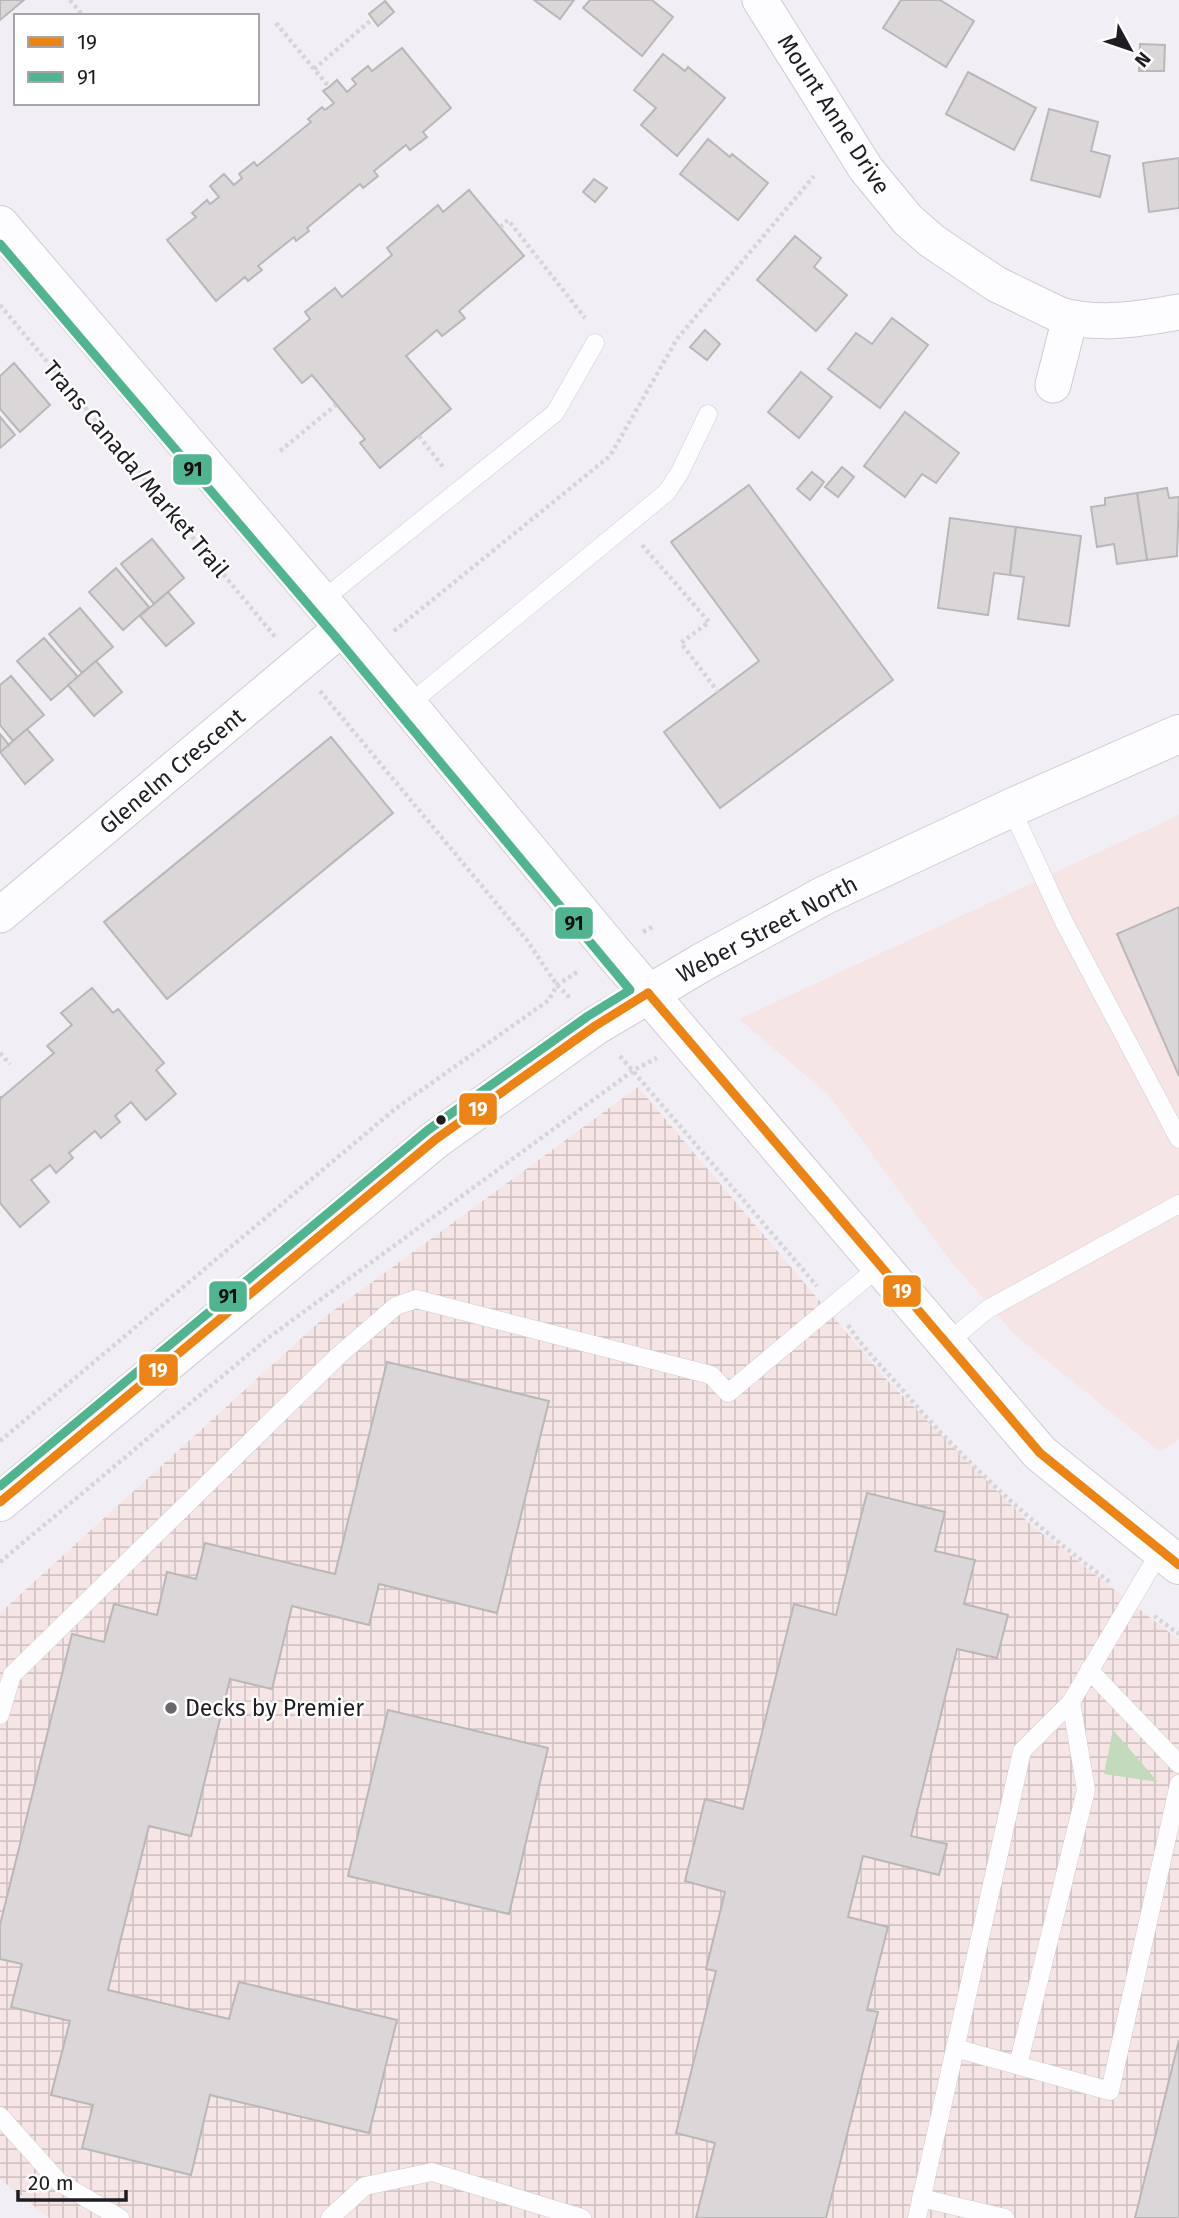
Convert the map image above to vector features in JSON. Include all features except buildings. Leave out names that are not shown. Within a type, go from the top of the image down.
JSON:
[{"type":"street","name":"Mount Anne Drive","points":[[760,0],[866,169],[908,220],[925,235],[996,284],[1060,315],[1070,318],[1130,320],[1179,312]]},
{"type":"street","points":[[0,225],[1040,1453],[1170,1558]]},
{"type":"street","points":[[1053,385],[1070,318]]},
{"type":"street","name":"Glenelm Crescent","points":[[0,915],[343,628]]},
{"type":"street","name":"Weber Street North","points":[[0,1502],[436,1139],[594,1026],[825,895],[1011,808],[1179,734]]},
{"type":"lane","points":[[343,628],[460,488],[555,413],[595,343]]},
{"type":"lane","points":[[408,705],[667,492],[708,414]]},
{"type":"lane","points":[[1011,808],[1063,920],[1179,1139]]},
{"type":"lane","points":[[946,1344],[988,1309],[1179,1204]]},
{"type":"lane","points":[[0,1715],[12,1675],[339,1355],[397,1306],[416,1299],[711,1375],[728,1393],[880,1266]]},
{"type":"lane","points":[[917,2218],[1022,1751],[1071,1702],[1132,1599],[1170,1558]]},
{"type":"lane","points":[[1089,1670],[1179,1764]]},
{"type":"lane","points":[[1018,2065],[1086,1790],[1071,1702]]},
{"type":"lane","points":[[956,2048],[1110,2091],[1179,1784]]},
{"type":"lane","points":[[0,2116],[59,2182],[120,2218]]},
{"type":"lane","points":[[330,2218],[365,2186],[432,2172],[582,2218]]},
{"type":"lane","points":[[921,2198],[1004,2218]]},
{"type":"path","points":[[70,0],[81,14]]},
{"type":"path","points":[[314,69],[370,21]]},
{"type":"path","points":[[276,23],[329,87]]},
{"type":"path","points":[[343,628],[610,456],[677,339],[814,176]]},
{"type":"path","points":[[500,227],[508,220],[599,335],[595,343]]},
{"type":"path","name":"Trans Canada/Market Trail","points":[[0,305],[272,633]]},
{"type":"path","points":[[280,451],[337,405]]},
{"type":"path","points":[[419,436],[460,488]]},
{"type":"path","points":[[627,527],[709,622],[681,643],[718,692]]},
{"type":"path","points":[[327,700],[526,939],[563,991]]},
{"type":"path","points":[[0,1441],[395,1109],[549,1000],[558,985],[569,978]]},
{"type":"path","points":[[0,1054],[10,1064]]},
{"type":"path","points":[[628,1065],[835,1305],[861,1342],[973,1467],[1038,1527],[1179,1634]]},
{"type":"path","points":[[0,1562],[268,1338],[642,1066]]},
{"type":"shaded area","points":[[1179,815],[1179,1439],[1160,1452],[1015,1335],[949,1259],[828,1094],[739,1019]]},
{"type":"shaded area","points":[[638,1087],[885,1378],[1030,1524],[1179,1640],[1179,2218],[49,2218],[0,2179],[0,1613],[326,1316]]},
{"type":"green space","points":[[1113,1730],[1158,1782],[1104,1774]]},
{"type":"transit line","name":"91","points":[[0,244],[334,635],[630,990],[588,1016],[428,1130],[0,1486]]},
{"type":"transit line","name":"19","points":[[648,993],[1040,1453],[1179,1565]]},
{"type":"transit line","name":"19","points":[[0,1502],[436,1139],[595,1026],[648,993]]},
{"type":"place","name":"Decks by Premier","points":[[171,1708]]}]
